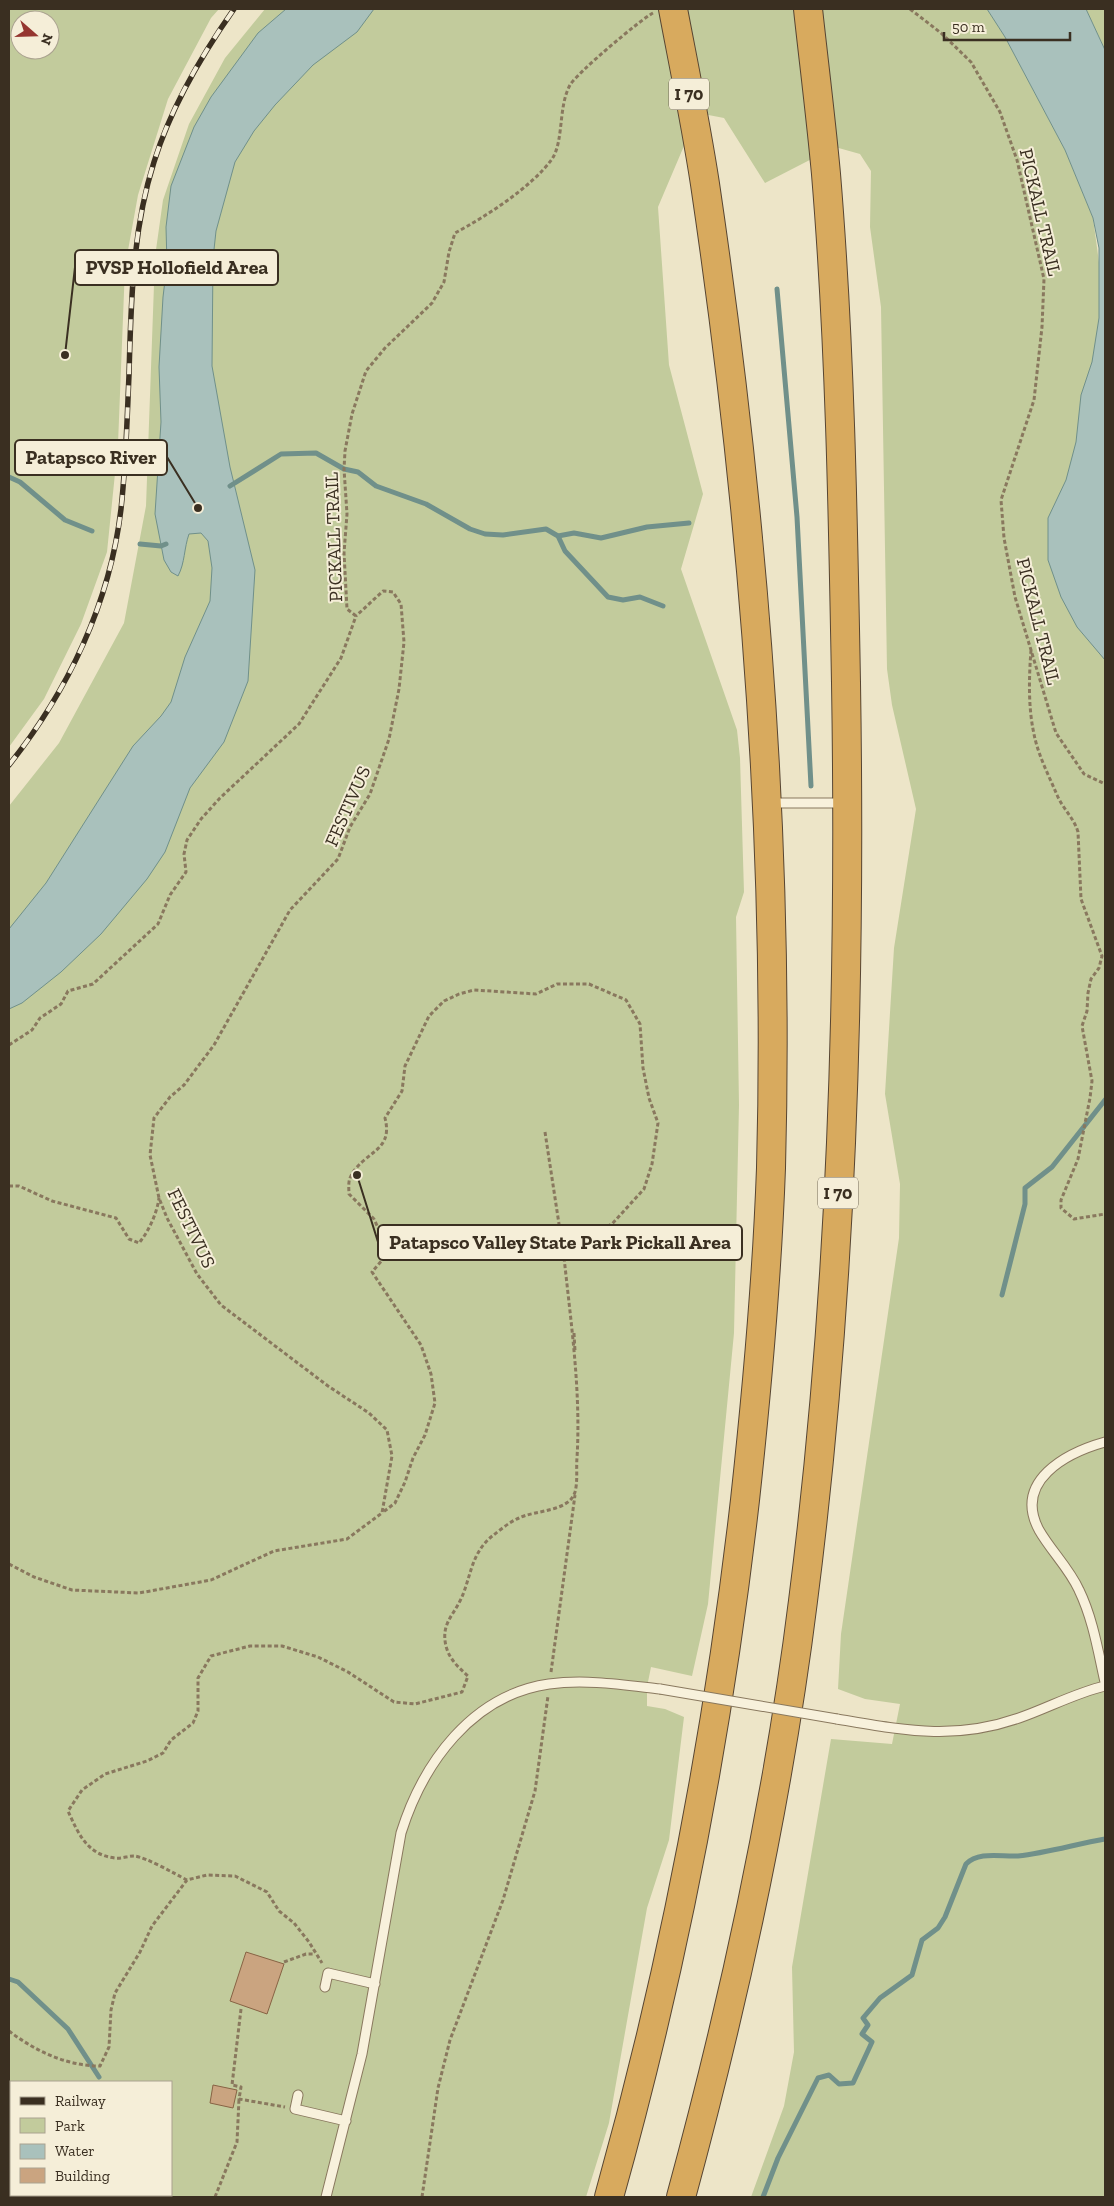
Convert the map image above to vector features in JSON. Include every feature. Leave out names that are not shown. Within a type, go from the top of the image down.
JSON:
[{"type":"highway","name":"I 70","points":[[681,2197],[728,2012],[752,1903],[780,1758],[803,1604],[833,1308],[845,1027],[848,803],[844,536],[826,175],[808,9]]},
{"type":"highway","name":"I 70","points":[[609,2197],[654,2026],[684,1891],[711,1745],[735,1590],[756,1389],[770,1172],[773,1022],[768,803],[748,542],[704,180],[664,10]]},
{"type":"lane","points":[[768,803],[848,803]]},
{"type":"lane","points":[[326,2197],[362,2054],[401,1833],[422,1779],[440,1753],[479,1713],[528,1689],[550,1684],[615,1683],[911,1731],[943,1733],[971,1730],[1018,1718],[1105,1684],[1088,1611],[1071,1575],[1038,1529],[1032,1513],[1032,1498],[1038,1484],[1048,1471],[1065,1458],[1105,1442]]},
{"type":"lane","points":[[325,1987],[328,1973],[375,1984]]},
{"type":"lane","points":[[298,2095],[295,2109],[346,2121]]},
{"type":"path","name":"PICKALL TRAIL","points":[[910,9],[941,33],[972,62],[1000,112],[1018,160],[1044,279],[1042,327],[1034,400],[1000,500],[1015,597],[1056,733],[1084,774],[1105,784]]},
{"type":"path","name":"PICKALL TRAIL","points":[[9,1045],[32,1030],[40,1018],[61,1004],[68,991],[93,984],[158,924],[170,895],[186,872],[184,854],[188,840],[201,819],[220,798],[299,724],[342,658],[356,616],[347,609],[344,553],[347,514],[344,460],[352,414],[366,371],[384,348],[432,303],[444,282],[449,252],[455,234],[485,217],[537,175],[552,159],[557,150],[560,120],[570,85],[593,62],[664,10]]},
{"type":"path","name":"FESTIVUS","points":[[356,616],[383,591],[393,592],[401,604],[404,642],[399,689],[391,731],[373,787],[350,827],[338,859],[290,910],[214,1045],[184,1085],[170,1097],[154,1118],[150,1154],[159,1198],[197,1274],[220,1305],[328,1386],[369,1413],[387,1430],[392,1456],[382,1513]]},
{"type":"path","points":[[1031,647],[1030,693],[1034,735],[1059,799],[1065,811],[1076,823],[1081,900],[1102,956],[1099,968],[1090,986],[1087,1011],[1082,1026],[1092,1081],[1090,1098],[1078,1159],[1061,1200],[1061,1208],[1074,1219],[1105,1214]]},
{"type":"path","points":[[9,1564],[34,1577],[72,1590],[139,1593],[212,1580],[274,1552],[347,1539],[395,1503],[413,1458],[425,1436],[435,1403],[430,1374],[421,1345],[372,1272],[389,1252],[374,1219],[349,1194],[349,1179],[364,1160],[385,1144],[388,1131],[385,1118],[402,1091],[405,1066],[424,1024],[444,1001],[459,994],[474,990],[536,994],[556,984],[589,984],[626,1000],[640,1024],[644,1076],[648,1098],[658,1123],[652,1164],[644,1189],[612,1224],[575,1243],[564,1257]]},
{"type":"path","points":[[422,2197],[438,2088],[450,2040],[503,1900],[534,1791],[575,1492],[579,1407],[575,1343],[545,1132]]},
{"type":"path","points":[[9,1186],[19,1186],[52,1201],[116,1218],[129,1238],[139,1242],[145,1236],[158,1207],[159,1198]]},
{"type":"path","points":[[187,1880],[161,1866],[135,1856],[115,1858],[95,1851],[80,1838],[68,1811],[82,1790],[105,1774],[147,1761],[163,1753],[171,1740],[193,1723],[198,1711],[198,1678],[211,1656],[250,1646],[282,1646],[318,1657],[348,1672],[394,1702],[415,1704],[462,1692],[468,1676],[452,1659],[446,1646],[446,1635],[448,1619],[461,1600],[475,1556],[491,1538],[518,1518],[560,1506],[570,1501],[575,1492]]},
{"type":"path","points":[[9,2031],[32,2047],[61,2059],[83,2066],[100,2066],[109,2048],[111,2010],[115,1993],[140,1952],[152,1926],[187,1880],[207,1875],[235,1876],[267,1892],[279,1911],[294,1923],[316,1954],[306,1954],[284,1962]]},
{"type":"path","points":[[215,2197],[237,2142],[241,2087],[232,2086],[241,2009]]},
{"type":"path","points":[[239,2099],[295,2109]]},
{"type":"green space","points":[[9,9],[219,9],[211,18],[168,99],[138,195],[125,267],[118,444],[107,552],[81,624],[44,699],[9,747]]},
{"type":"green space","points":[[265,9],[987,9],[1005,37],[1065,150],[1093,218],[1100,270],[1099,316],[1105,307],[1105,2197],[751,2197],[784,2106],[794,2052],[792,1967],[831,1739],[892,1744],[900,1704],[865,1699],[838,1689],[841,1634],[899,1238],[900,1184],[885,1094],[894,948],[916,809],[892,705],[887,669],[881,307],[870,227],[871,171],[860,154],[835,147],[765,183],[724,118],[698,113],[658,207],[669,365],[703,494],[681,569],[737,730],[740,758],[744,892],[736,917],[739,1105],[734,1333],[708,1604],[692,1676],[651,1667],[647,1687],[647,1706],[665,1709],[684,1717],[669,1840],[647,1908],[609,2123],[586,2197],[9,2197],[9,806],[59,743],[124,623],[146,506],[155,257],[163,200],[189,124],[225,58]]},
{"type":"green space","points":[[1086,9],[1105,9],[1105,50]]},
{"type":"water","points":[[286,9],[374,9],[357,32],[313,65],[275,105],[254,131],[235,162],[216,231],[213,259],[212,366],[230,467],[255,570],[248,681],[224,742],[190,788],[165,852],[147,879],[101,934],[61,972],[22,1003],[9,1009],[9,929],[46,883],[133,746],[161,716],[171,702],[185,657],[210,601],[212,568],[208,541],[201,533],[189,534],[178,576],[171,572],[164,560],[155,514],[161,422],[159,367],[167,264],[166,227],[171,186],[194,127],[211,97],[258,33]]},
{"type":"water","points":[[987,9],[1086,9],[1105,50],[1105,660],[1077,627],[1061,597],[1048,560],[1048,518],[1066,480],[1076,442],[1081,395],[1092,362],[1099,318],[1099,248],[1093,218],[1065,150],[1005,37]]},
{"type":"building","points":[[246,1952],[284,1964],[267,2014],[230,2001]]},
{"type":"building","points":[[213,2085],[237,2090],[233,2108],[210,2103]]},
{"type":"waterway","points":[[777,289],[797,517],[811,786]]},
{"type":"waterway","points":[[230,486],[281,454],[316,453],[344,469],[358,472],[376,486],[426,504],[470,529],[485,534],[503,535],[546,529],[558,536],[565,551],[608,597],[623,600],[640,597],[663,606]]},
{"type":"waterway","points":[[9,477],[20,482],[65,520],[92,531]]},
{"type":"waterway","points":[[558,536],[574,533],[601,538],[647,527],[689,523]]},
{"type":"waterway","points":[[140,544],[161,546],[166,544]]},
{"type":"waterway","points":[[1002,1295],[1025,1204],[1025,1188],[1052,1167],[1105,1100]]},
{"type":"waterway","points":[[763,2197],[778,2158],[818,2078],[829,2075],[839,2084],[853,2083],[872,2042],[862,2034],[868,2025],[863,2018],[880,1998],[912,1975],[922,1940],[938,1928],[945,1917],[966,1864],[977,1857],[1029,1855],[1105,1839]]},
{"type":"waterway","points":[[9,1979],[18,1982],[68,2029],[99,2077]]},
{"type":"railway","points":[[9,765],[50,707],[67,676],[83,644],[107,578],[121,509],[134,268],[141,214],[154,162],[169,121],[188,82],[234,9]]},
{"type":"place","name":"PVSP Hollofield Area","points":[[65,355]]},
{"type":"place","name":"Patapsco River","points":[[198,508]]},
{"type":"place","name":"Patapsco Valley State Park Pickall Area","points":[[357,1175]]}]
